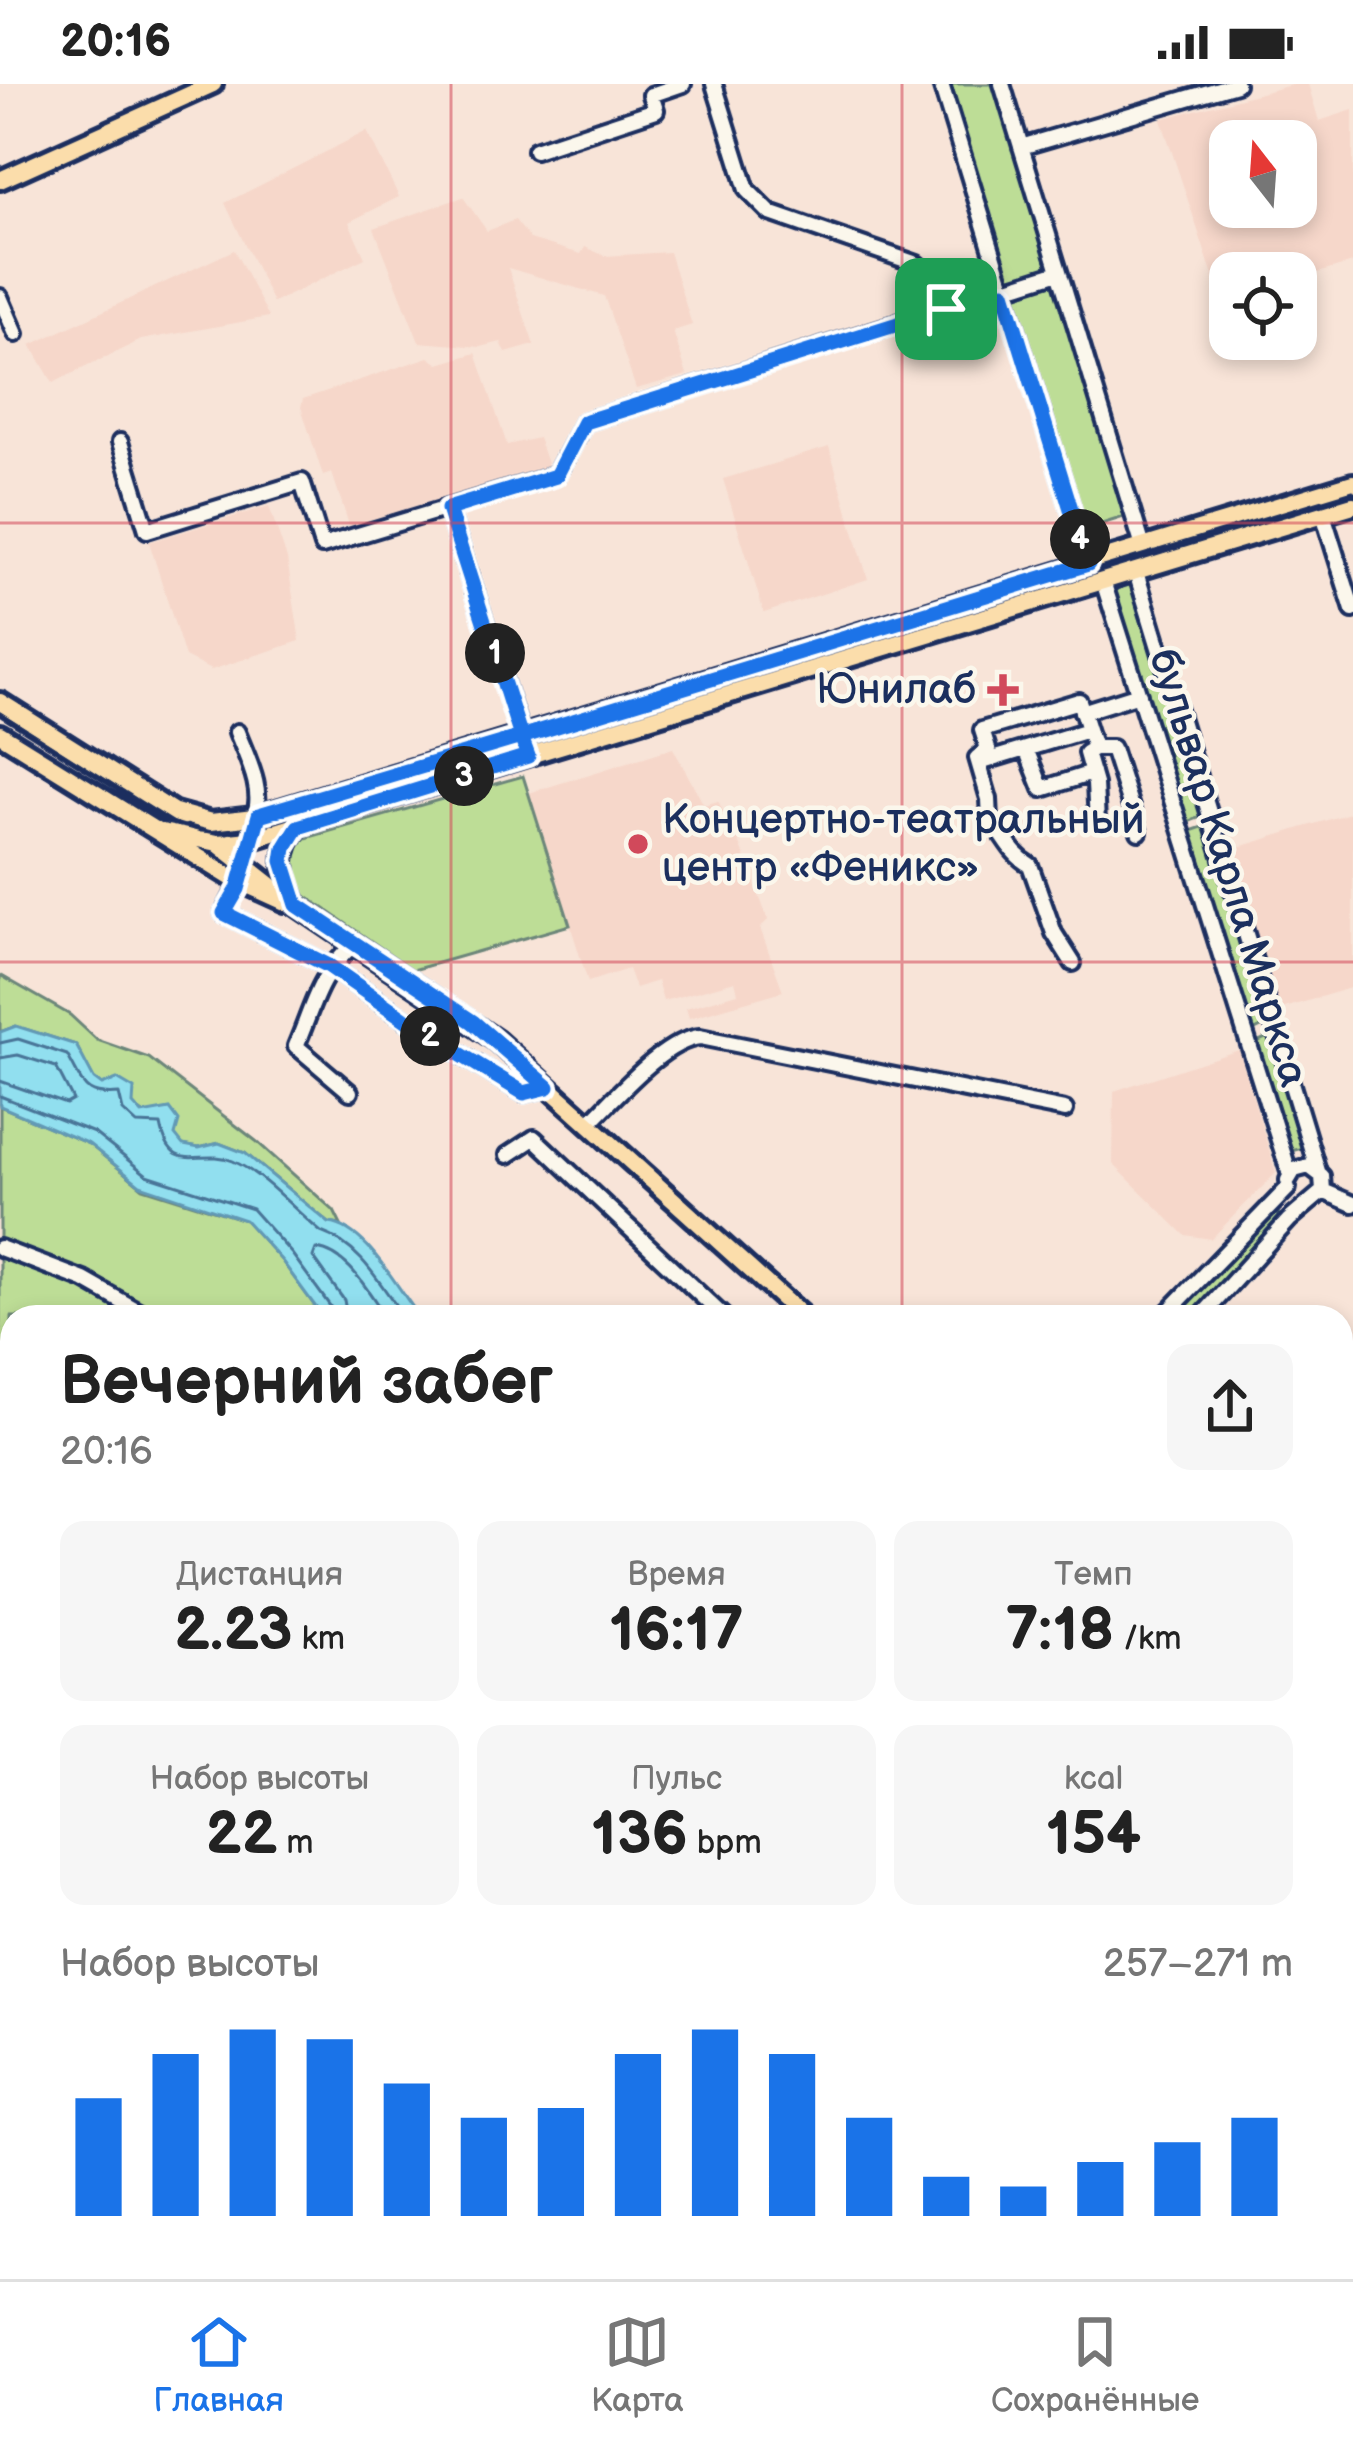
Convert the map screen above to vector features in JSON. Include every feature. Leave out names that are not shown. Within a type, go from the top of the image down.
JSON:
[{"type":"main road","points":[[0,180],[213,84]]},
{"type":"main road","points":[[175,812],[211,822],[256,816],[1353,484]]},
{"type":"main road","points":[[1317,494],[1323,514]]},
{"type":"main road","points":[[162,832],[218,843],[298,827],[1353,505]]},
{"type":"main road","points":[[0,702],[175,812],[297,905],[473,1022],[790,1305]]},
{"type":"main road","points":[[0,734],[240,883],[297,905]]},
{"type":"main road","points":[[240,883],[256,816]]},
{"type":"main road","points":[[297,905],[283,861],[298,827]]},
{"type":"street","points":[[535,150],[656,110],[646,90],[683,84]]},
{"type":"street","points":[[714,84],[747,190],[757,204],[770,213],[917,264],[934,280],[946,309]]},
{"type":"street","points":[[941,84],[1088,564]]},
{"type":"street","points":[[1002,84],[1143,547]]},
{"type":"street","points":[[1021,147],[1236,84]]},
{"type":"street","points":[[120,442],[147,530],[302,482],[322,546],[556,476],[584,422],[1059,272]]},
{"type":"street","points":[[0,297],[16,334]]},
{"type":"street","points":[[448,509],[528,756]]},
{"type":"street","points":[[1323,514],[1353,610]]},
{"type":"street","name":"бульвар Карла Маркса","points":[[1136,572],[1318,1171]]},
{"type":"street","name":"бульвар Карла Маркса","points":[[1103,581],[1289,1182]]},
{"type":"street","points":[[1082,712],[1139,694]]},
{"type":"street","points":[[1072,963],[1054,933],[1030,865],[1013,855],[990,820],[982,730],[1079,701],[1094,748]]},
{"type":"street","points":[[986,757],[1088,730]]},
{"type":"street","points":[[238,732],[257,793],[256,816]]},
{"type":"street","points":[[1096,822],[1086,754],[1094,748],[1112,748],[1139,832]]},
{"type":"street","points":[[1026,749],[1042,789],[1091,772]]},
{"type":"street","points":[[1181,829],[1211,820]]},
{"type":"street","points":[[240,883],[224,913],[329,966],[422,1031],[524,1093],[548,1087]]},
{"type":"street","points":[[350,1092],[296,1046],[329,966],[355,943]]},
{"type":"street","points":[[1246,1038],[1275,1029]]},
{"type":"street","points":[[590,1123],[658,1055],[683,1039],[700,1037],[1065,1110]]},
{"type":"street","points":[[508,1155],[534,1138],[711,1305]]},
{"type":"street","points":[[1175,1305],[1304,1166],[1318,1171],[1323,1191],[1212,1305]]},
{"type":"street","points":[[1289,1182],[1297,1200],[1307,1203]]},
{"type":"street","points":[[1323,1191],[1353,1204]]},
{"type":"street","points":[[0,1248],[84,1280],[128,1305]]},
{"type":"shaded area","points":[[1295,84],[1308,84],[1319,121],[1353,110],[1353,263],[1317,273],[1317,252],[1209,252],[1209,264],[1161,119]]},
{"type":"shaded area","points":[[367,131],[399,197],[349,222],[365,258],[273,303],[225,203]]},
{"type":"shaded area","points":[[463,197],[487,231],[515,220],[530,239],[581,254],[585,247],[605,256],[669,252],[692,325],[673,331],[687,375],[636,389],[604,296],[508,268],[534,345],[506,353],[501,342],[481,347],[419,342],[374,228]]},
{"type":"shaded area","points":[[234,250],[269,317],[141,340],[53,383],[31,345]]},
{"type":"shaded area","points":[[476,353],[507,445],[538,438],[549,469],[350,528],[332,473],[323,476],[301,407],[303,399],[429,357],[439,364]]},
{"type":"shaded area","points":[[829,447],[868,579],[764,613],[723,479]]},
{"type":"shaded area","points":[[269,506],[287,559],[300,641],[211,670],[185,657],[149,542]]},
{"type":"shaded area","points":[[673,748],[704,805],[718,801],[741,846],[768,920],[760,928],[783,991],[689,1018],[686,1008],[738,993],[735,981],[663,1001],[657,981],[635,988],[628,969],[588,982],[529,793]]},
{"type":"shaded area","points":[[1353,812],[1353,987],[1275,1011],[1227,851]]},
{"type":"shaded area","points":[[1239,1050],[1276,1173],[1211,1239],[1185,1235],[1113,1164],[1114,1091]]},
{"type":"green space","points":[[946,84],[994,84],[1049,270],[1008,283]]},
{"type":"green space","points":[[1057,284],[1130,515],[1083,530],[1012,297]]},
{"type":"green space","points":[[1130,581],[1203,816],[1188,822],[1112,585]]},
{"type":"green space","points":[[523,776],[570,925],[413,970],[303,894],[295,882],[294,845],[306,838]]},
{"type":"green space","points":[[1207,829],[1267,1024],[1251,1032],[1188,832]]},
{"type":"green space","points":[[0,975],[70,1015],[97,1040],[149,1058],[256,1141],[334,1211],[341,1225],[329,1223],[245,1153],[219,1143],[199,1148],[182,1145],[94,1080],[76,1045],[16,1026],[0,1032]]},
{"type":"green space","points":[[1268,1037],[1306,1147],[1288,1152],[1254,1043]]},
{"type":"green space","points":[[0,1106],[89,1144],[143,1188],[245,1220],[314,1305],[0,1305]]},
{"type":"green space","points":[[1272,1208],[1286,1220],[1207,1305],[1186,1305]]},
{"type":"water","points":[[16,1026],[76,1045],[94,1079],[102,1085],[117,1079],[134,1089],[133,1104],[142,1114],[170,1109],[179,1121],[175,1135],[183,1145],[199,1148],[219,1143],[245,1153],[329,1223],[356,1235],[411,1305],[314,1305],[245,1220],[140,1185],[89,1144],[0,1106],[0,1032]]},
{"type":"tram line","points":[[0,713],[171,822],[227,833],[1353,491]]},
{"type":"place","name":"Юнилаб","points":[[1003,690]]},
{"type":"place","name":"Концертно-театральный центр «Феникс»","points":[[638,844]]},
{"type":"route","points":[[946,309],[584,422],[556,476],[448,509],[521,737],[259,815],[238,889],[224,913],[329,966],[422,1031],[524,1093],[548,1087],[473,1022],[297,905],[283,861],[289,840],[298,827],[528,756],[521,737],[1088,564],[1004,292],[946,309]]}]
